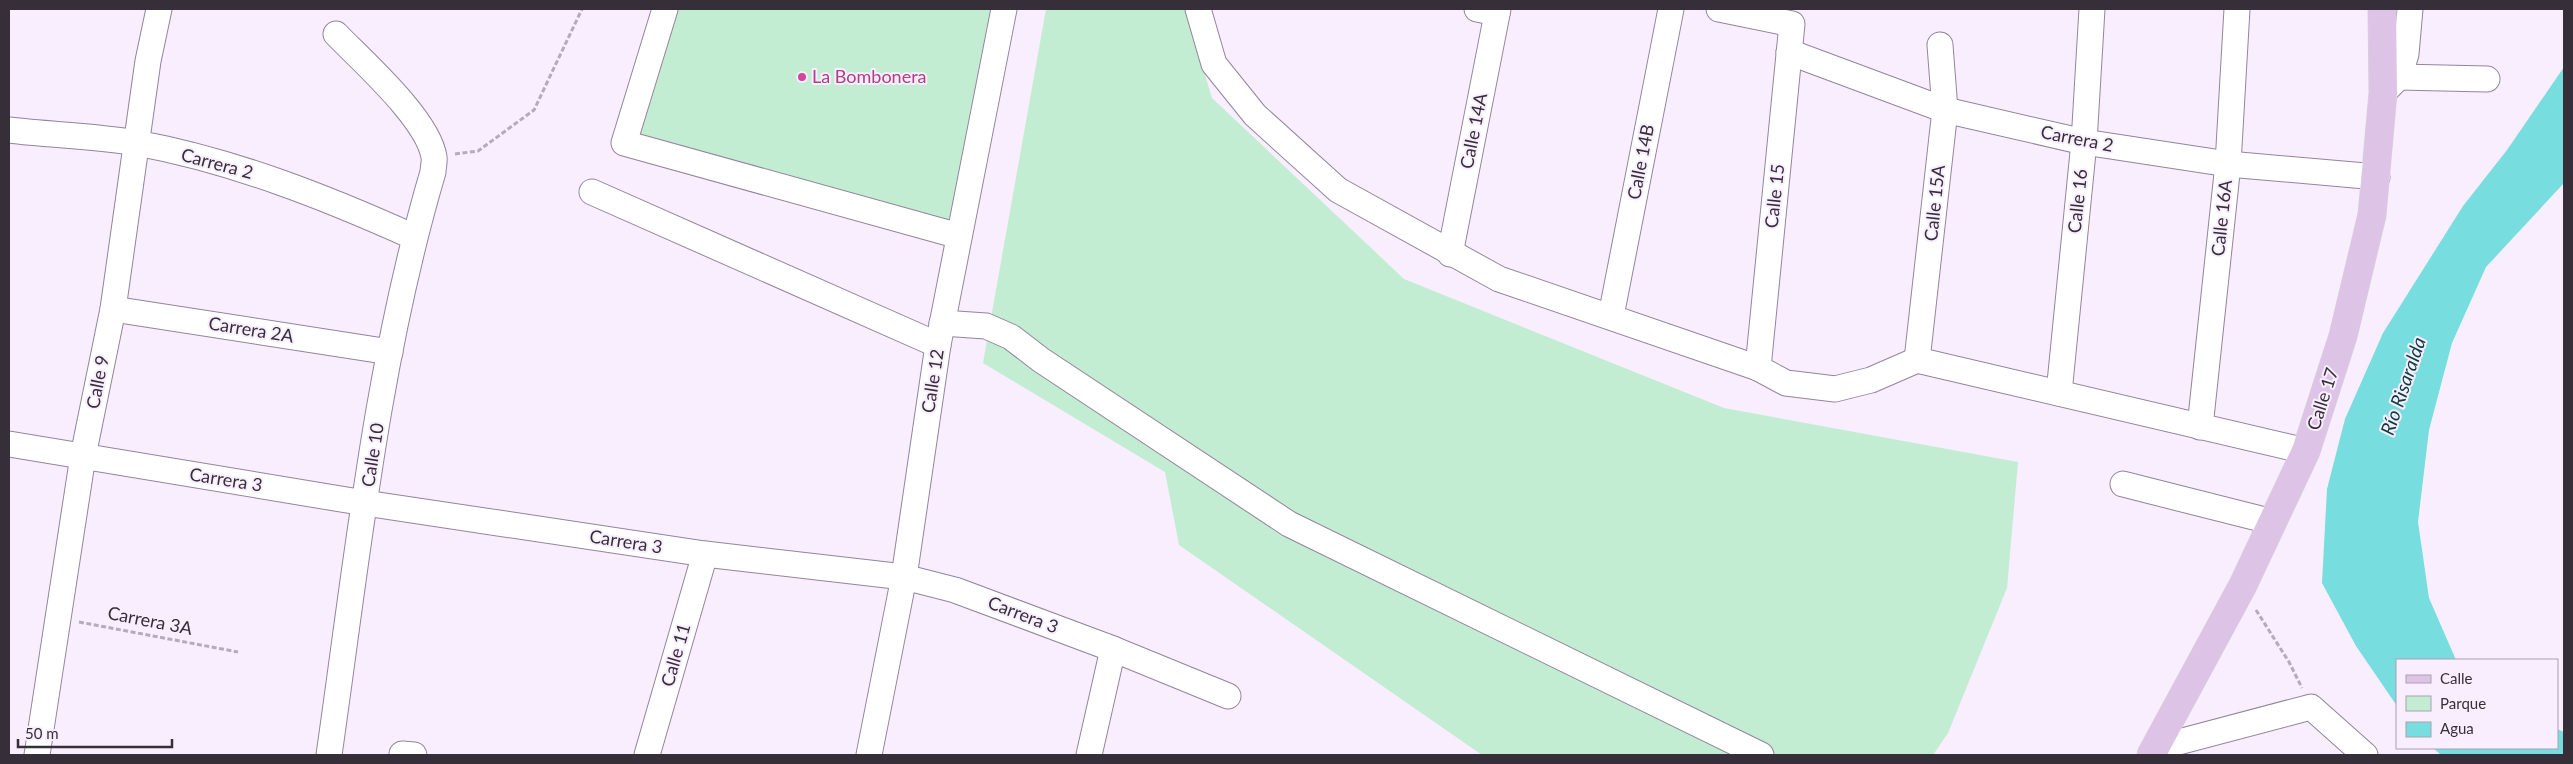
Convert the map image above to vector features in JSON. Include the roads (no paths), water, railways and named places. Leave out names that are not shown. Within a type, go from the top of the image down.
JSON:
[{"type":"main road","name":"Calle 17","points":[[2154,752],[2243,585],[2306,451],[2344,336],[2372,216],[2376,177],[2391,85],[2382,9]]},
{"type":"street","name":"Calle 9","points":[[37,755],[83,456],[113,309],[148,61],[159,9]]},
{"type":"street","points":[[665,9],[624,143],[959,236]]},
{"type":"street","name":"Calle 12","points":[[869,755],[904,577],[940,334],[1004,9]]},
{"type":"street","points":[[1198,9],[1214,64],[1255,115],[1338,190],[1450,254],[1499,279],[1758,368],[1786,383],[1835,390],[1871,380],[1917,360],[2306,451]]},
{"type":"street","name":"Calle 14B","points":[[1611,316],[1671,9]]},
{"type":"street","name":"Calle 15","points":[[1719,9],[1792,24],[1758,368]]},
{"type":"street","name":"Calle 16","points":[[2058,393],[2084,142],[2092,9]]},
{"type":"street","name":"Calle 16A","points":[[2200,427],[2228,164],[2237,9]]},
{"type":"street","points":[[2410,9],[2406,54],[2391,85],[2487,80]]},
{"type":"street","name":"Calle 14A","points":[[1450,254],[1490,10]]},
{"type":"street","name":"Calle 10","points":[[329,755],[365,503],[390,352],[405,271],[432,172],[434,157],[426,136],[411,113],[336,34]]},
{"type":"street","name":"Calle 15A","points":[[1917,360],[1945,110],[1940,45]]},
{"type":"street","name":"Carrera 2","points":[[1789,52],[1945,110],[2084,142],[2228,164],[2376,177]]},
{"type":"street","name":"Carrera 2","points":[[9,130],[136,143],[204,159],[279,182],[357,211],[414,237]]},
{"type":"street","points":[[592,192],[940,334],[986,326],[1011,337],[1041,360],[1289,524],[1761,755]]},
{"type":"street","name":"Carrera 2A","points":[[113,309],[390,352]]},
{"type":"street","name":"Carrera 3","points":[[9,444],[365,503],[705,554],[904,577],[955,590],[1113,649],[1228,696]]},
{"type":"street","points":[[2123,484],[2273,522]]},
{"type":"street","name":"Calle 11","points":[[647,755],[705,554]]},
{"type":"street","points":[[1089,755],[1113,649]]},
{"type":"street","points":[[2154,752],[2311,707],[2365,755]]},
{"type":"water","name":"Río Risaralda","points":[[2564,67],[2564,183],[2486,267],[2452,343],[2429,430],[2418,522],[2429,598],[2456,659],[2396,659],[2396,705],[2356,646],[2322,583],[2327,489],[2345,419],[2383,333],[2463,206],[2507,150]]},
{"type":"water","points":[[2558,729],[2564,732],[2564,755],[2441,755],[2434,749],[2558,749]]},
{"type":"place","name":"La Bombonera","points":[[802,77]]}]
